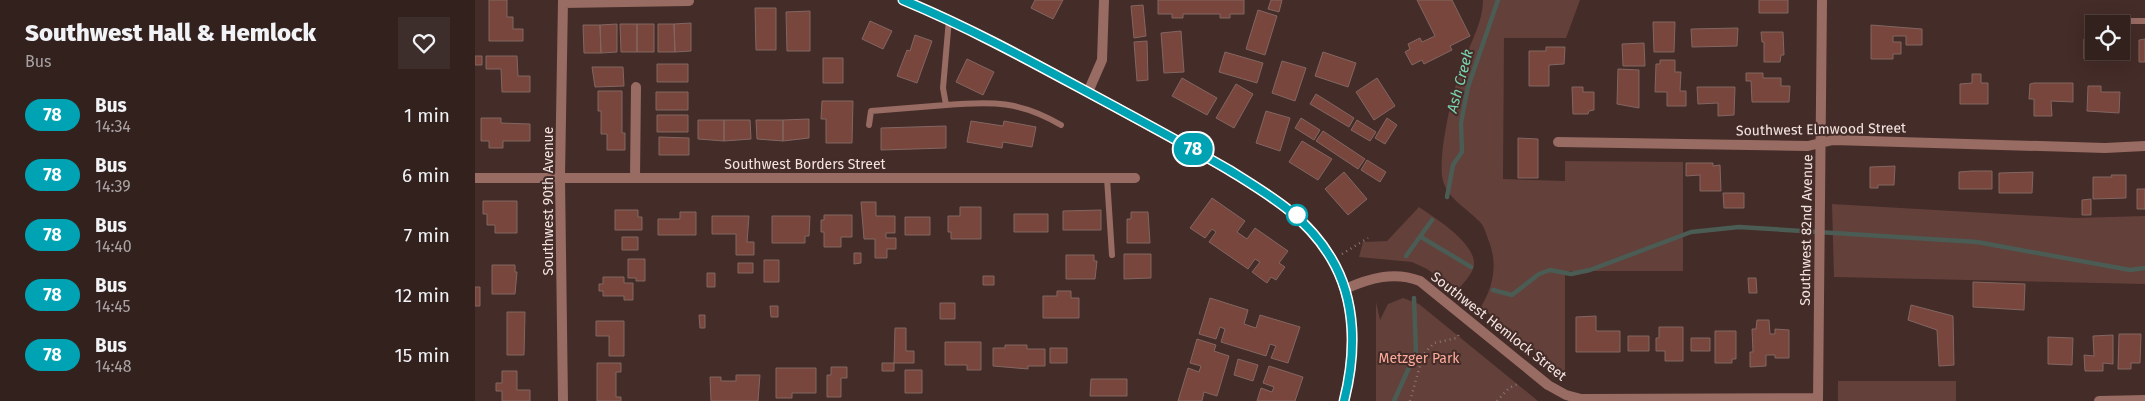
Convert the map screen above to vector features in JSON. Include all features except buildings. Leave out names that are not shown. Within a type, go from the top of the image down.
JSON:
[{"type":"main road","points":[[903,0],[949,19],[1018,53],[1184,144],[1270,195],[1299,218],[1332,260],[1345,289],[1351,312],[1353,347],[1344,401]]},
{"type":"street","points":[[1088,92],[1101,60],[1104,0]]},
{"type":"street","name":"Southwest 82nd Avenue","points":[[1818,400],[1822,0]]},
{"type":"street","points":[[563,2],[689,1]]},
{"type":"street","name":"Southwest 90th Avenue","points":[[563,2],[560,177],[563,401]]},
{"type":"street","points":[[635,177],[636,87]]},
{"type":"street","name":"Southwest Elmwood Street","points":[[1558,142],[1808,146],[1833,140],[2105,148],[2145,146]]},
{"type":"street","name":"Southwest Borders Street","points":[[475,178],[1135,178]]},
{"type":"street","name":"Southwest Hemlock Street","points":[[1345,289],[1366,279],[1385,276],[1410,277],[1420,281],[1548,385],[1566,395],[1581,399],[1818,400]]},
{"type":"street","points":[[2099,401],[2145,400]]},
{"type":"lane","points":[[946,105],[943,88],[949,19]]},
{"type":"lane","points":[[2130,21],[2145,21]]},
{"type":"lane","points":[[869,125],[871,110],[980,102],[1028,108],[1061,125]]},
{"type":"lane","points":[[1107,178],[1112,255]]},
{"type":"path","points":[[1332,260],[1368,238]]},
{"type":"path","points":[[1410,401],[1423,354],[1434,343],[1457,338],[1460,332]]},
{"type":"path","points":[[1497,401],[1509,388],[1519,383]]},
{"type":"green space","points":[[1483,0],[1580,0],[1566,38],[1504,38],[1503,179],[1565,181],[1565,161],[1683,162],[1683,271],[1565,271],[1565,373],[1547,362],[1481,307],[1492,282],[1494,265],[1491,248],[1481,224],[1452,197],[1444,184],[1442,176],[1443,150],[1451,102],[1460,72],[1479,24]]},
{"type":"green space","points":[[1832,204],[2075,218],[2145,216],[2145,284],[1834,277]]},
{"type":"green space","points":[[1419,207],[1444,224],[1469,248],[1474,265],[1472,272],[1457,291],[1427,269],[1412,262],[1359,257],[1363,242],[1387,241]]},
{"type":"green space","name":"Metzger Park","points":[[1403,298],[1419,304],[1538,401],[1376,401],[1376,302],[1380,320],[1388,304]]},
{"type":"green space","points":[[1838,381],[1956,381],[1956,401],[1838,401]]},
{"type":"waterway","name":"Ash Creek","points":[[1447,197],[1453,165],[1462,152],[1461,123],[1468,87],[1498,0]]},
{"type":"waterway","name":"Ash Creek","points":[[1406,256],[1432,220]]},
{"type":"waterway","points":[[1493,290],[1512,295],[1539,274],[1550,270],[1571,274],[1590,270],[1691,232],[1739,227],[1977,242],[2130,270],[2145,268]]},
{"type":"waterway","points":[[1421,237],[1471,267]]},
{"type":"waterway","name":"Ash Creek","points":[[1394,401],[1416,352],[1414,298]]},
{"type":"bus line","name":"78","points":[[903,0],[953,21],[1025,57],[1184,144],[1285,205],[1312,231],[1324,247],[1345,289],[1351,312],[1353,341],[1351,367],[1344,401]]}]
